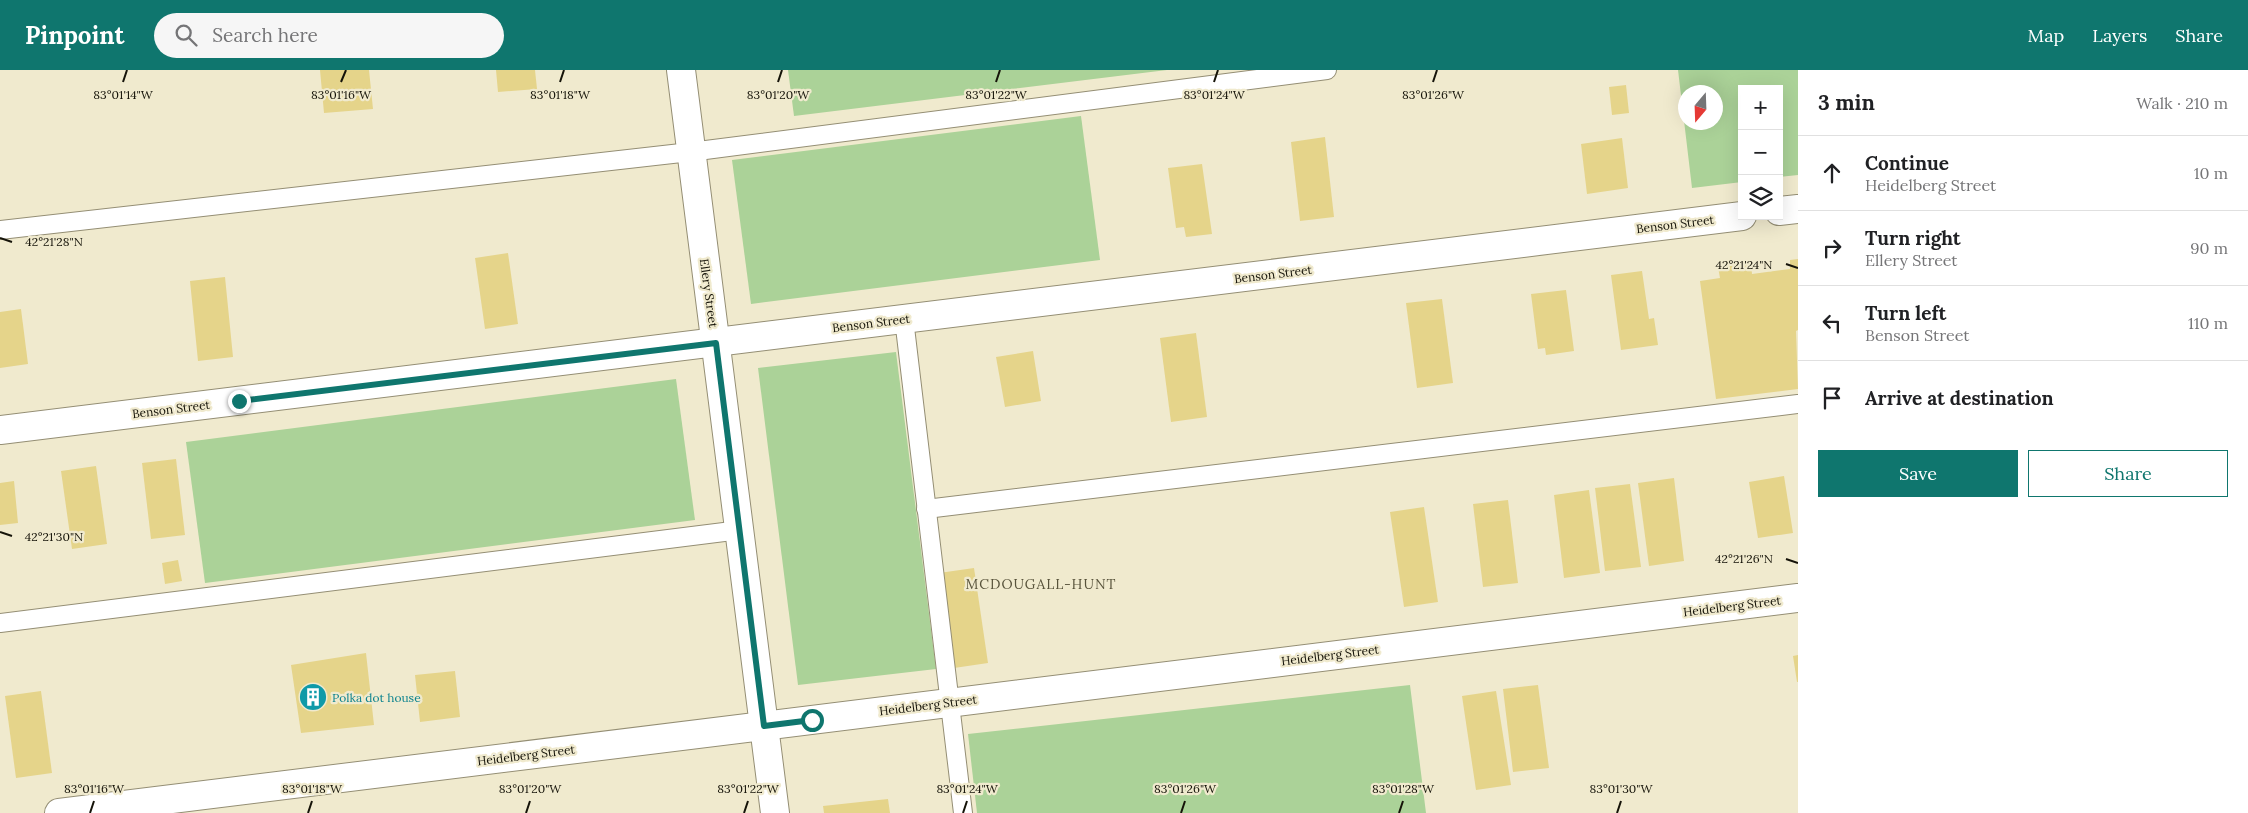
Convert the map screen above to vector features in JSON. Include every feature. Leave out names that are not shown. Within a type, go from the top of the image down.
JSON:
[{"type":"street","name":"Ellery Street","points":[[681,70],[775,813]]},
{"type":"street","points":[[1783,211],[1798,209]]},
{"type":"street","name":"Benson Street","points":[[0,430],[1738,216]]},
{"type":"street","name":"Heidelberg Street","points":[[59,813],[1798,598]]},
{"type":"lane","points":[[0,230],[690,152],[1327,70]]},
{"type":"lane","points":[[904,319],[963,813]]},
{"type":"lane","points":[[926,509],[1798,404]]},
{"type":"lane","points":[[0,623],[740,530]]},
{"type":"green space","points":[[788,70],[1167,70],[794,116]]},
{"type":"green space","points":[[1678,70],[1798,70],[1798,175],[1783,177],[1783,85],[1738,85],[1738,182],[1692,188],[1685,130],[1723,130],[1723,85],[1680,85]]},
{"type":"green space","points":[[1081,116],[1100,260],[751,304],[732,160]]},
{"type":"green space","points":[[896,352],[936,669],[798,685],[758,368]]},
{"type":"green space","points":[[676,379],[695,520],[205,583],[186,442]]},
{"type":"green space","points":[[1410,685],[1426,813],[977,813],[968,734]]},
{"type":"building","points":[[320,70],[369,70],[373,109],[324,113]]},
{"type":"building","points":[[496,70],[535,70],[537,89],[498,92]]},
{"type":"building","points":[[1626,85],[1629,113],[1612,115],[1609,87]]},
{"type":"building","points":[[1325,137],[1334,217],[1300,221],[1291,142]]},
{"type":"building","points":[[1622,138],[1628,188],[1587,194],[1581,144]]},
{"type":"building","points":[[1202,164],[1212,234],[1186,237],[1184,227],[1176,228],[1168,168]]},
{"type":"building","points":[[508,253],[518,324],[485,329],[475,258]]},
{"type":"building","points":[[1798,259],[1798,330],[1796,331],[1798,389],[1716,399],[1700,281],[1720,278],[1718,267],[1751,263],[1752,274],[1790,269],[1790,260]]},
{"type":"building","points":[[1642,271],[1649,319],[1654,318],[1658,345],[1621,350],[1611,275]]},
{"type":"building","points":[[225,277],[233,357],[198,361],[190,281]]},
{"type":"building","points":[[1566,290],[1574,351],[1546,355],[1545,348],[1538,349],[1531,294]]},
{"type":"building","points":[[1442,299],[1453,383],[1417,388],[1406,303]]},
{"type":"building","points":[[21,309],[28,364],[0,368],[0,312]]},
{"type":"building","points":[[1196,333],[1207,417],[1171,422],[1160,338]]},
{"type":"building","points":[[1033,351],[1041,401],[1005,407],[996,357]]},
{"type":"building","points":[[176,459],[185,535],[151,539],[142,463]]},
{"type":"building","points":[[96,466],[107,544],[72,549],[61,471]]},
{"type":"building","points":[[1784,476],[1793,533],[1758,538],[1749,482]]},
{"type":"building","points":[[1674,478],[1684,561],[1649,566],[1638,483]]},
{"type":"building","points":[[14,481],[18,523],[0,525],[0,483]]},
{"type":"building","points":[[1630,484],[1641,567],[1605,571],[1595,488]]},
{"type":"building","points":[[1589,490],[1600,573],[1564,578],[1554,495]]},
{"type":"building","points":[[1508,500],[1518,583],[1483,587],[1473,504]]},
{"type":"building","points":[[1424,507],[1438,602],[1404,607],[1390,512]]},
{"type":"building","points":[[178,560],[182,581],[165,584],[162,563]]},
{"type":"building","points":[[974,568],[988,663],[954,668],[939,573]]},
{"type":"building","points":[[366,653],[374,725],[301,733],[291,665]]},
{"type":"building","points":[[1798,655],[1798,682],[1797,682],[1793,656]]},
{"type":"building","points":[[455,671],[460,717],[420,722],[415,675]]},
{"type":"building","points":[[1538,685],[1549,768],[1513,772],[1503,689]]},
{"type":"building","points":[[41,691],[52,773],[16,778],[5,696]]},
{"type":"building","points":[[1496,691],[1511,785],[1476,790],[1462,696]]},
{"type":"building","points":[[888,799],[890,813],[824,813],[823,806]]},
{"type":"place","name":"Polka dot house","points":[[313,697]]},
{"type":"district","name":"MCDOUGALL-HUNT","points":[[1041,584]]},
{"type":"route","points":[[239,401],[716,343],[764,726],[812,720]]}]
